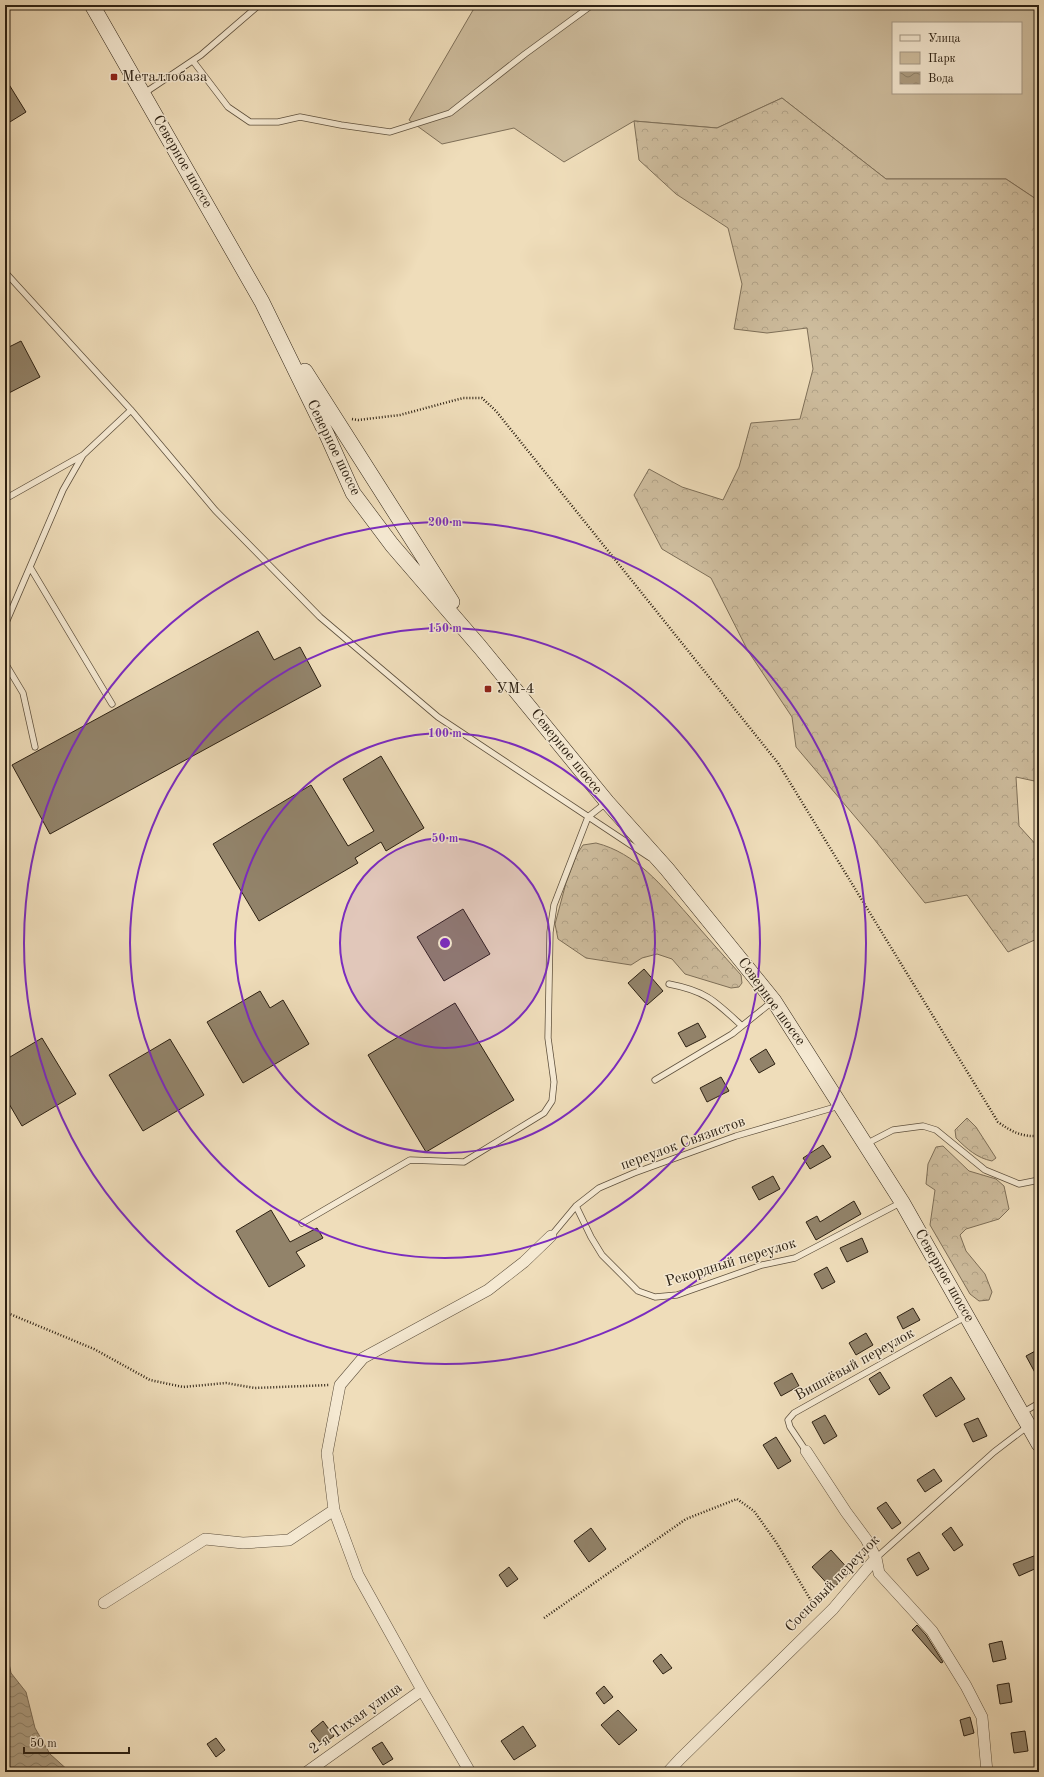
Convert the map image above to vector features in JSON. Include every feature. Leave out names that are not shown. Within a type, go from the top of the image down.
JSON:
[{"type":"main road","name":"Северное шоссе","points":[[92,5],[262,302],[327,435],[352,493],[392,545],[480,647],[607,802],[667,869],[774,1001],[902,1202],[1039,1444]]},
{"type":"main road","points":[[262,302],[480,647]]},
{"type":"street","points":[[470,1772],[422,1690],[358,1575],[334,1510],[327,1453],[340,1385],[363,1358],[488,1290],[524,1262],[551,1236]]},
{"type":"street","points":[[806,1451],[846,1512],[866,1539],[876,1558],[879,1573],[932,1631],[970,1692],[982,1717],[987,1772]]},
{"type":"street","points":[[104,1603],[205,1539],[243,1543],[289,1540],[334,1510]]},
{"type":"street","name":"Сосновый переулок","points":[[668,1772],[680,1758],[822,1620],[876,1558]]},
{"type":"street","name":"2-я Тихая улица","points":[[307,1772],[422,1690]]},
{"type":"lane","points":[[143,94],[193,61],[253,12],[258,5]]},
{"type":"lane","points":[[193,61],[228,107],[250,122],[278,122],[300,117],[390,132],[450,113],[525,54],[592,5]]},
{"type":"lane","points":[[5,272],[131,410],[215,510],[320,617],[438,717],[667,869]]},
{"type":"lane","points":[[5,499],[83,455],[131,410]]},
{"type":"lane","points":[[5,625],[63,490],[83,455]]},
{"type":"lane","points":[[30,566],[112,704]]},
{"type":"lane","points":[[5,663],[23,693],[35,747]]},
{"type":"lane","points":[[302,1223],[410,1160],[464,1162],[544,1113],[552,1101],[554,1082],[548,1038],[550,932],[554,905],[588,817],[607,802]]},
{"type":"lane","points":[[669,984],[690,988],[713,999],[742,1026]]},
{"type":"lane","points":[[655,1080],[732,1034],[774,1001]]},
{"type":"lane","name":"переулок Связистов","points":[[551,1236],[576,1206],[599,1188],[634,1173],[736,1136],[841,1105]]},
{"type":"lane","points":[[866,1144],[893,1130],[922,1126],[936,1130],[985,1170],[1019,1184],[1039,1180]]},
{"type":"lane","name":"Рекордный переулок","points":[[576,1206],[591,1237],[602,1255],[638,1291],[655,1297],[678,1295],[762,1265],[795,1258],[902,1202]]},
{"type":"lane","name":"Вишнёвый переулок","points":[[806,1451],[790,1427],[788,1420],[794,1413],[967,1316]]},
{"type":"lane","name":"Сосновый переулок","points":[[876,1558],[994,1452],[1039,1403]]},
{"type":"path","points":[[332,414],[358,420],[393,416],[463,398],[482,398],[496,411],[778,763],[998,1122],[1009,1130],[1026,1136],[1039,1136]]},
{"type":"path","points":[[5,1312],[94,1350],[150,1380],[183,1387],[226,1383],[255,1388],[340,1385]]},
{"type":"path","points":[[544,1618],[686,1519],[737,1499],[754,1511],[776,1542],[822,1620]]},
{"type":"green space","points":[[476,5],[1039,5],[1039,201],[1006,179],[886,179],[782,98],[717,128],[634,121],[564,162],[514,128],[442,144],[409,120]]},
{"type":"green space","points":[[782,98],[886,179],[1006,179],[1039,201],[1039,782],[1016,777],[1019,826],[1039,848],[1039,938],[1008,952],[967,895],[925,903],[874,839],[796,747],[792,717],[748,651],[711,578],[662,549],[634,495],[649,469],[682,487],[723,500],[739,467],[751,423],[800,419],[813,369],[807,328],[767,333],[734,329],[742,284],[728,228],[676,194],[639,160],[634,121],[717,128]]},
{"type":"green space","points":[[596,843],[624,854],[658,882],[741,975],[742,983],[739,987],[731,988],[685,974],[672,959],[657,954],[642,958],[631,965],[586,958],[558,939],[555,924],[566,883],[577,854],[583,845]]},
{"type":"green space","points":[[967,1118],[976,1127],[996,1158],[992,1161],[982,1158],[972,1152],[956,1138],[955,1130]]},
{"type":"green space","points":[[943,1146],[969,1171],[996,1179],[1004,1186],[1009,1209],[999,1219],[966,1229],[960,1235],[966,1251],[985,1274],[992,1292],[989,1300],[979,1301],[970,1294],[930,1225],[935,1190],[926,1184],[928,1164],[936,1147]]},
{"type":"water","points":[[5,1645],[11,1673],[26,1692],[35,1728],[50,1754],[70,1772],[5,1772]]},
{"type":"building","points":[[5,78],[26,112],[5,125]]},
{"type":"building","points":[[21,341],[40,377],[5,395],[5,349]]},
{"type":"building","points":[[258,631],[274,660],[300,647],[321,686],[50,834],[12,765]]},
{"type":"building","points":[[381,756],[424,828],[386,851],[381,842],[355,858],[358,863],[259,921],[213,844],[311,785],[348,846],[374,831],[343,779]]},
{"type":"building","points":[[463,909],[490,954],[444,981],[417,937]]},
{"type":"building","points":[[644,969],[663,991],[647,1005],[628,983]]},
{"type":"building","points":[[260,991],[270,1008],[283,1000],[309,1044],[243,1083],[207,1022]]},
{"type":"building","points":[[455,1003],[514,1100],[426,1152],[368,1055]]},
{"type":"building","points":[[698,1023],[706,1037],[686,1047],[678,1033]]},
{"type":"building","points":[[42,1038],[76,1094],[22,1126],[5,1097],[5,1060]]},
{"type":"building","points":[[170,1039],[204,1095],[143,1131],[109,1075]]},
{"type":"building","points":[[766,1049],[775,1064],[759,1073],[750,1059]]},
{"type":"building","points":[[721,1077],[729,1091],[707,1102],[700,1088]]},
{"type":"building","points":[[823,1145],[831,1157],[810,1169],[803,1158]]},
{"type":"building","points":[[773,1176],[780,1189],[759,1200],[752,1187]]},
{"type":"building","points":[[854,1201],[861,1214],[816,1240],[806,1222],[817,1216],[820,1222]]},
{"type":"building","points":[[271,1210],[290,1242],[317,1228],[323,1238],[296,1252],[305,1266],[269,1287],[236,1231]]},
{"type":"building","points":[[862,1238],[868,1252],[847,1262],[840,1248]]},
{"type":"building","points":[[827,1267],[835,1282],[822,1289],[814,1274]]},
{"type":"building","points":[[913,1308],[920,1320],[903,1329],[897,1317]]},
{"type":"building","points":[[866,1333],[873,1345],[856,1355],[849,1343]]},
{"type":"building","points":[[1039,1349],[1039,1380],[1026,1356]]},
{"type":"building","points":[[880,1372],[890,1388],[879,1395],[869,1379]]},
{"type":"building","points":[[792,1373],[799,1386],[781,1396],[774,1383]]},
{"type":"building","points":[[951,1377],[965,1399],[936,1417],[923,1395]]},
{"type":"building","points":[[825,1415],[837,1436],[824,1444],[812,1422]]},
{"type":"building","points":[[978,1418],[987,1436],[973,1442],[964,1424]]},
{"type":"building","points":[[776,1437],[791,1461],[778,1469],[763,1445]]},
{"type":"building","points":[[934,1469],[942,1481],[925,1492],[917,1480]]},
{"type":"building","points":[[886,1502],[901,1523],[892,1529],[877,1508]]},
{"type":"building","points":[[951,1527],[963,1545],[954,1551],[942,1534]]},
{"type":"building","points":[[591,1528],[606,1549],[589,1562],[574,1541]]},
{"type":"building","points":[[831,1550],[851,1572],[832,1589],[812,1567]]},
{"type":"building","points":[[919,1552],[929,1569],[917,1576],[907,1559]]},
{"type":"building","points":[[1039,1554],[1039,1567],[1019,1576],[1013,1564]]},
{"type":"building","points":[[509,1567],[518,1579],[507,1587],[499,1575]]},
{"type":"building","points":[[917,1625],[926,1635],[943,1662],[941,1663],[912,1630]]},
{"type":"building","points":[[1002,1641],[1006,1659],[993,1662],[989,1644]]},
{"type":"building","points":[[661,1654],[672,1668],[663,1674],[653,1661]]},
{"type":"building","points":[[1009,1683],[1012,1702],[1000,1704],[997,1685]]},
{"type":"building","points":[[604,1686],[613,1697],[604,1704],[596,1693]]},
{"type":"building","points":[[618,1710],[637,1730],[619,1745],[601,1725]]},
{"type":"building","points":[[970,1717],[974,1733],[964,1736],[960,1720]]},
{"type":"building","points":[[323,1721],[334,1736],[322,1745],[311,1731]]},
{"type":"building","points":[[523,1726],[536,1746],[514,1760],[501,1741]]},
{"type":"building","points":[[1025,1731],[1028,1751],[1014,1753],[1011,1733]]},
{"type":"building","points":[[216,1738],[225,1750],[216,1757],[207,1744]]},
{"type":"building","points":[[382,1742],[393,1759],[383,1765],[372,1748]]},
{"type":"place","name":"Металлобаза","points":[[114,77]]},
{"type":"place","name":"УМ-4","points":[[488,689]]}]
